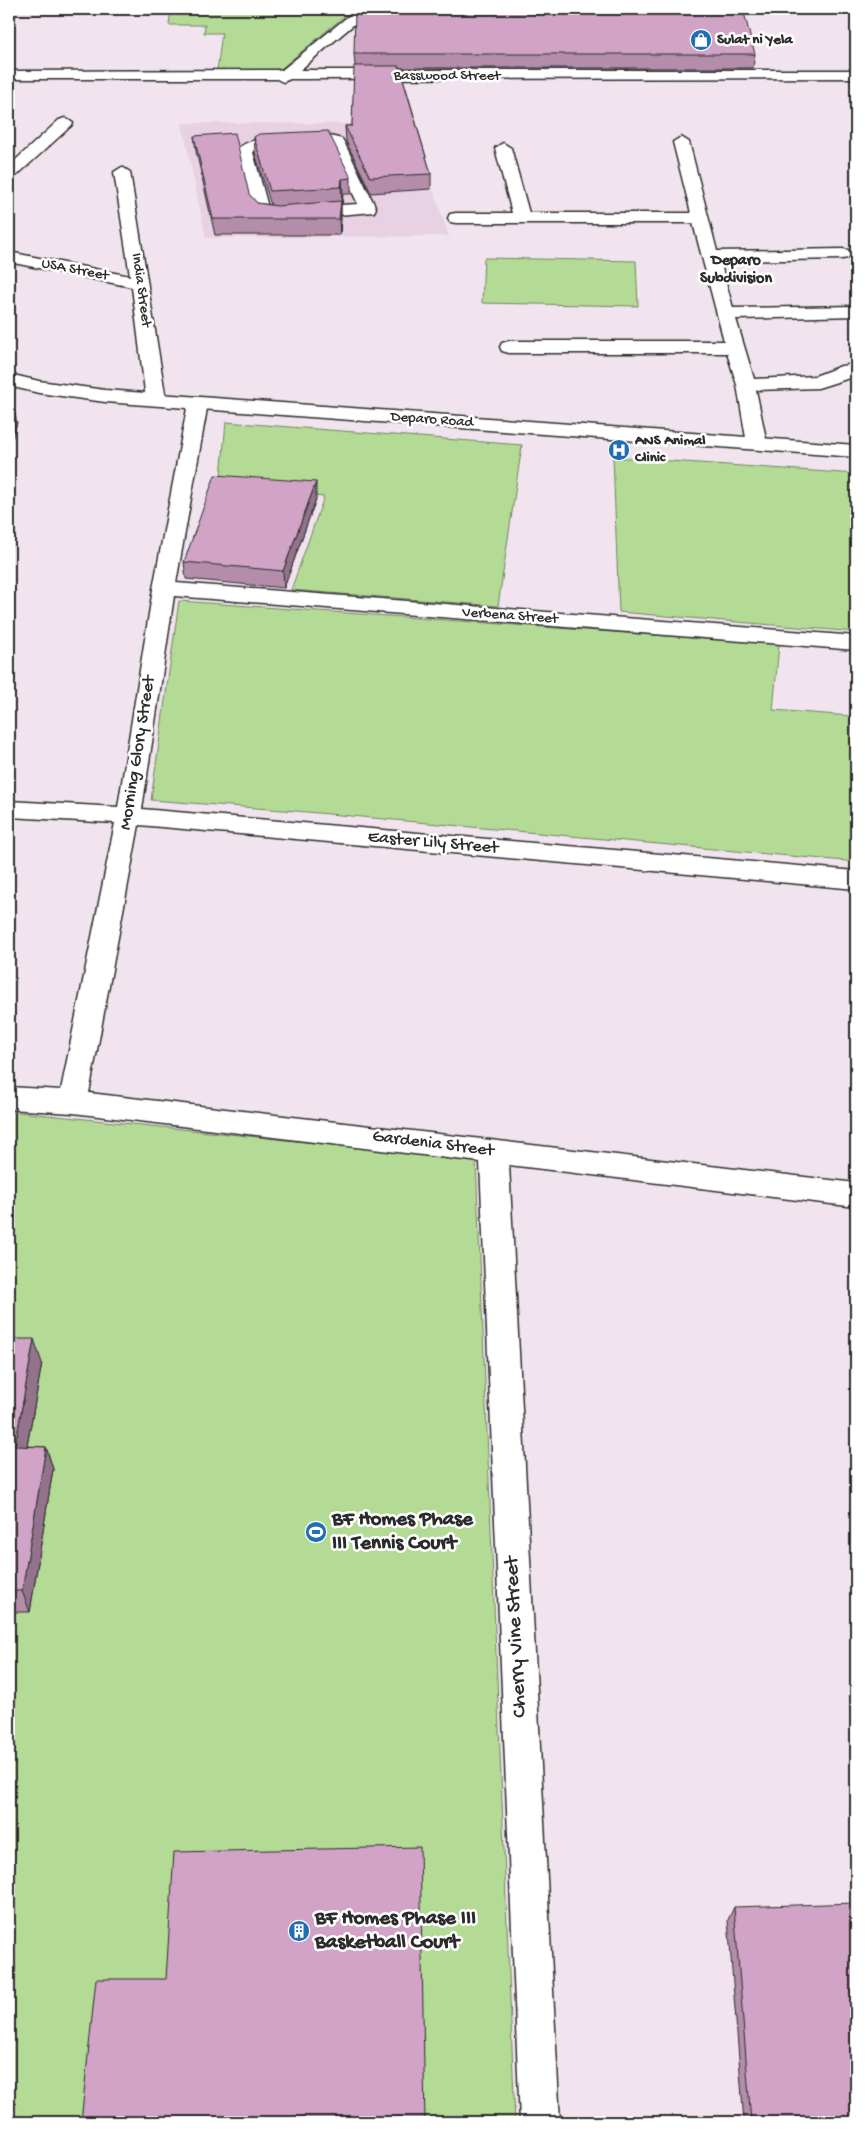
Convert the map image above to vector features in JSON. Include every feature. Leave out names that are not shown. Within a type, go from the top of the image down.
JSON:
[{"type":"street","points":[[283,77],[364,9]]},
{"type":"street","name":"Basswood Street","points":[[9,75],[283,77],[856,74]]},
{"type":"street","points":[[9,174],[65,123]]},
{"type":"street","points":[[330,139],[336,142],[368,208],[278,215],[266,214],[260,209],[245,150],[256,144],[330,139]]},
{"type":"street","points":[[681,142],[725,314],[746,385],[757,444]]},
{"type":"street","points":[[503,148],[522,218]]},
{"type":"street","name":"India Street","points":[[124,176],[156,400]]},
{"type":"street","points":[[456,218],[701,218]]},
{"type":"street","points":[[710,256],[842,254]]},
{"type":"street","name":"USA Street","points":[[9,257],[140,283]]},
{"type":"street","points":[[725,314],[856,311]]},
{"type":"street","points":[[508,347],[734,347]]},
{"type":"street","points":[[746,385],[818,382],[848,370],[856,370]]},
{"type":"street","name":"Deparo Road","points":[[9,380],[72,392],[156,400],[856,451]]},
{"type":"street","name":"Morning Glory Street","points":[[72,1102],[129,816],[164,589],[198,403]]},
{"type":"street","name":"Verbena Street","points":[[164,589],[856,643]]},
{"type":"street","name":"Easter Lily Street","points":[[9,809],[129,816],[856,880]]},
{"type":"street","name":"Gardenia Street","points":[[9,1098],[72,1102],[856,1195]]},
{"type":"street","name":"Cherry Vine Street","points":[[494,1151],[540,2122]]},
{"type":"shaded area","points":[[182,123],[410,124],[449,236],[206,238]]},
{"type":"green space","points":[[171,9],[353,9],[277,72],[217,71],[222,33],[204,33],[205,25],[169,25]]},
{"type":"green space","points":[[484,258],[636,261],[638,306],[482,303]]},
{"type":"green space","points":[[226,422],[522,445],[498,606],[291,590],[324,497],[220,487]]},
{"type":"green space","points":[[613,457],[856,474],[856,632],[619,612]]},
{"type":"green space","points":[[179,601],[779,644],[773,710],[851,716],[851,745],[856,746],[856,862],[296,811],[151,800]]},
{"type":"green space","points":[[9,1111],[476,1160],[515,2122],[9,2122]]},
{"type":"building","points":[[358,9],[382,9],[383,14],[383,9],[743,9],[755,54],[354,54],[355,11]]},
{"type":"building","points":[[354,66],[399,66],[431,174],[370,177],[345,126],[352,126]]},
{"type":"building","points":[[328,131],[351,178],[342,179],[341,187],[270,191],[254,137],[259,134]]},
{"type":"building","points":[[235,133],[249,194],[257,203],[277,206],[341,201],[339,219],[213,219],[194,136]]},
{"type":"building","points":[[9,408],[14,410],[9,427]]},
{"type":"building","points":[[215,475],[316,482],[283,571],[184,562]]},
{"type":"building","points":[[9,1339],[34,1339],[15,1446],[46,1447],[22,1591],[9,1591]]},
{"type":"building","name":"BF Homes Phase III Basketball Court","points":[[420,1847],[425,2122],[81,2122],[96,1979],[166,1979],[174,1852]]},
{"type":"building","points":[[856,1903],[856,2122],[751,2122],[734,1907]]},
{"type":"place","name":"Sulat ni Yela","points":[[701,40]]},
{"type":"place","name":"ANS Animal Clinic","points":[[619,450]]},
{"type":"place","name":"BF Homes Phase III Tennis Court","points":[[316,1532]]},
{"type":"place","name":"BF Homes Phase III Basketball Court","points":[[299,1931]]},
{"type":"district","name":"Deparo Subdivision","points":[[736,270]]}]
